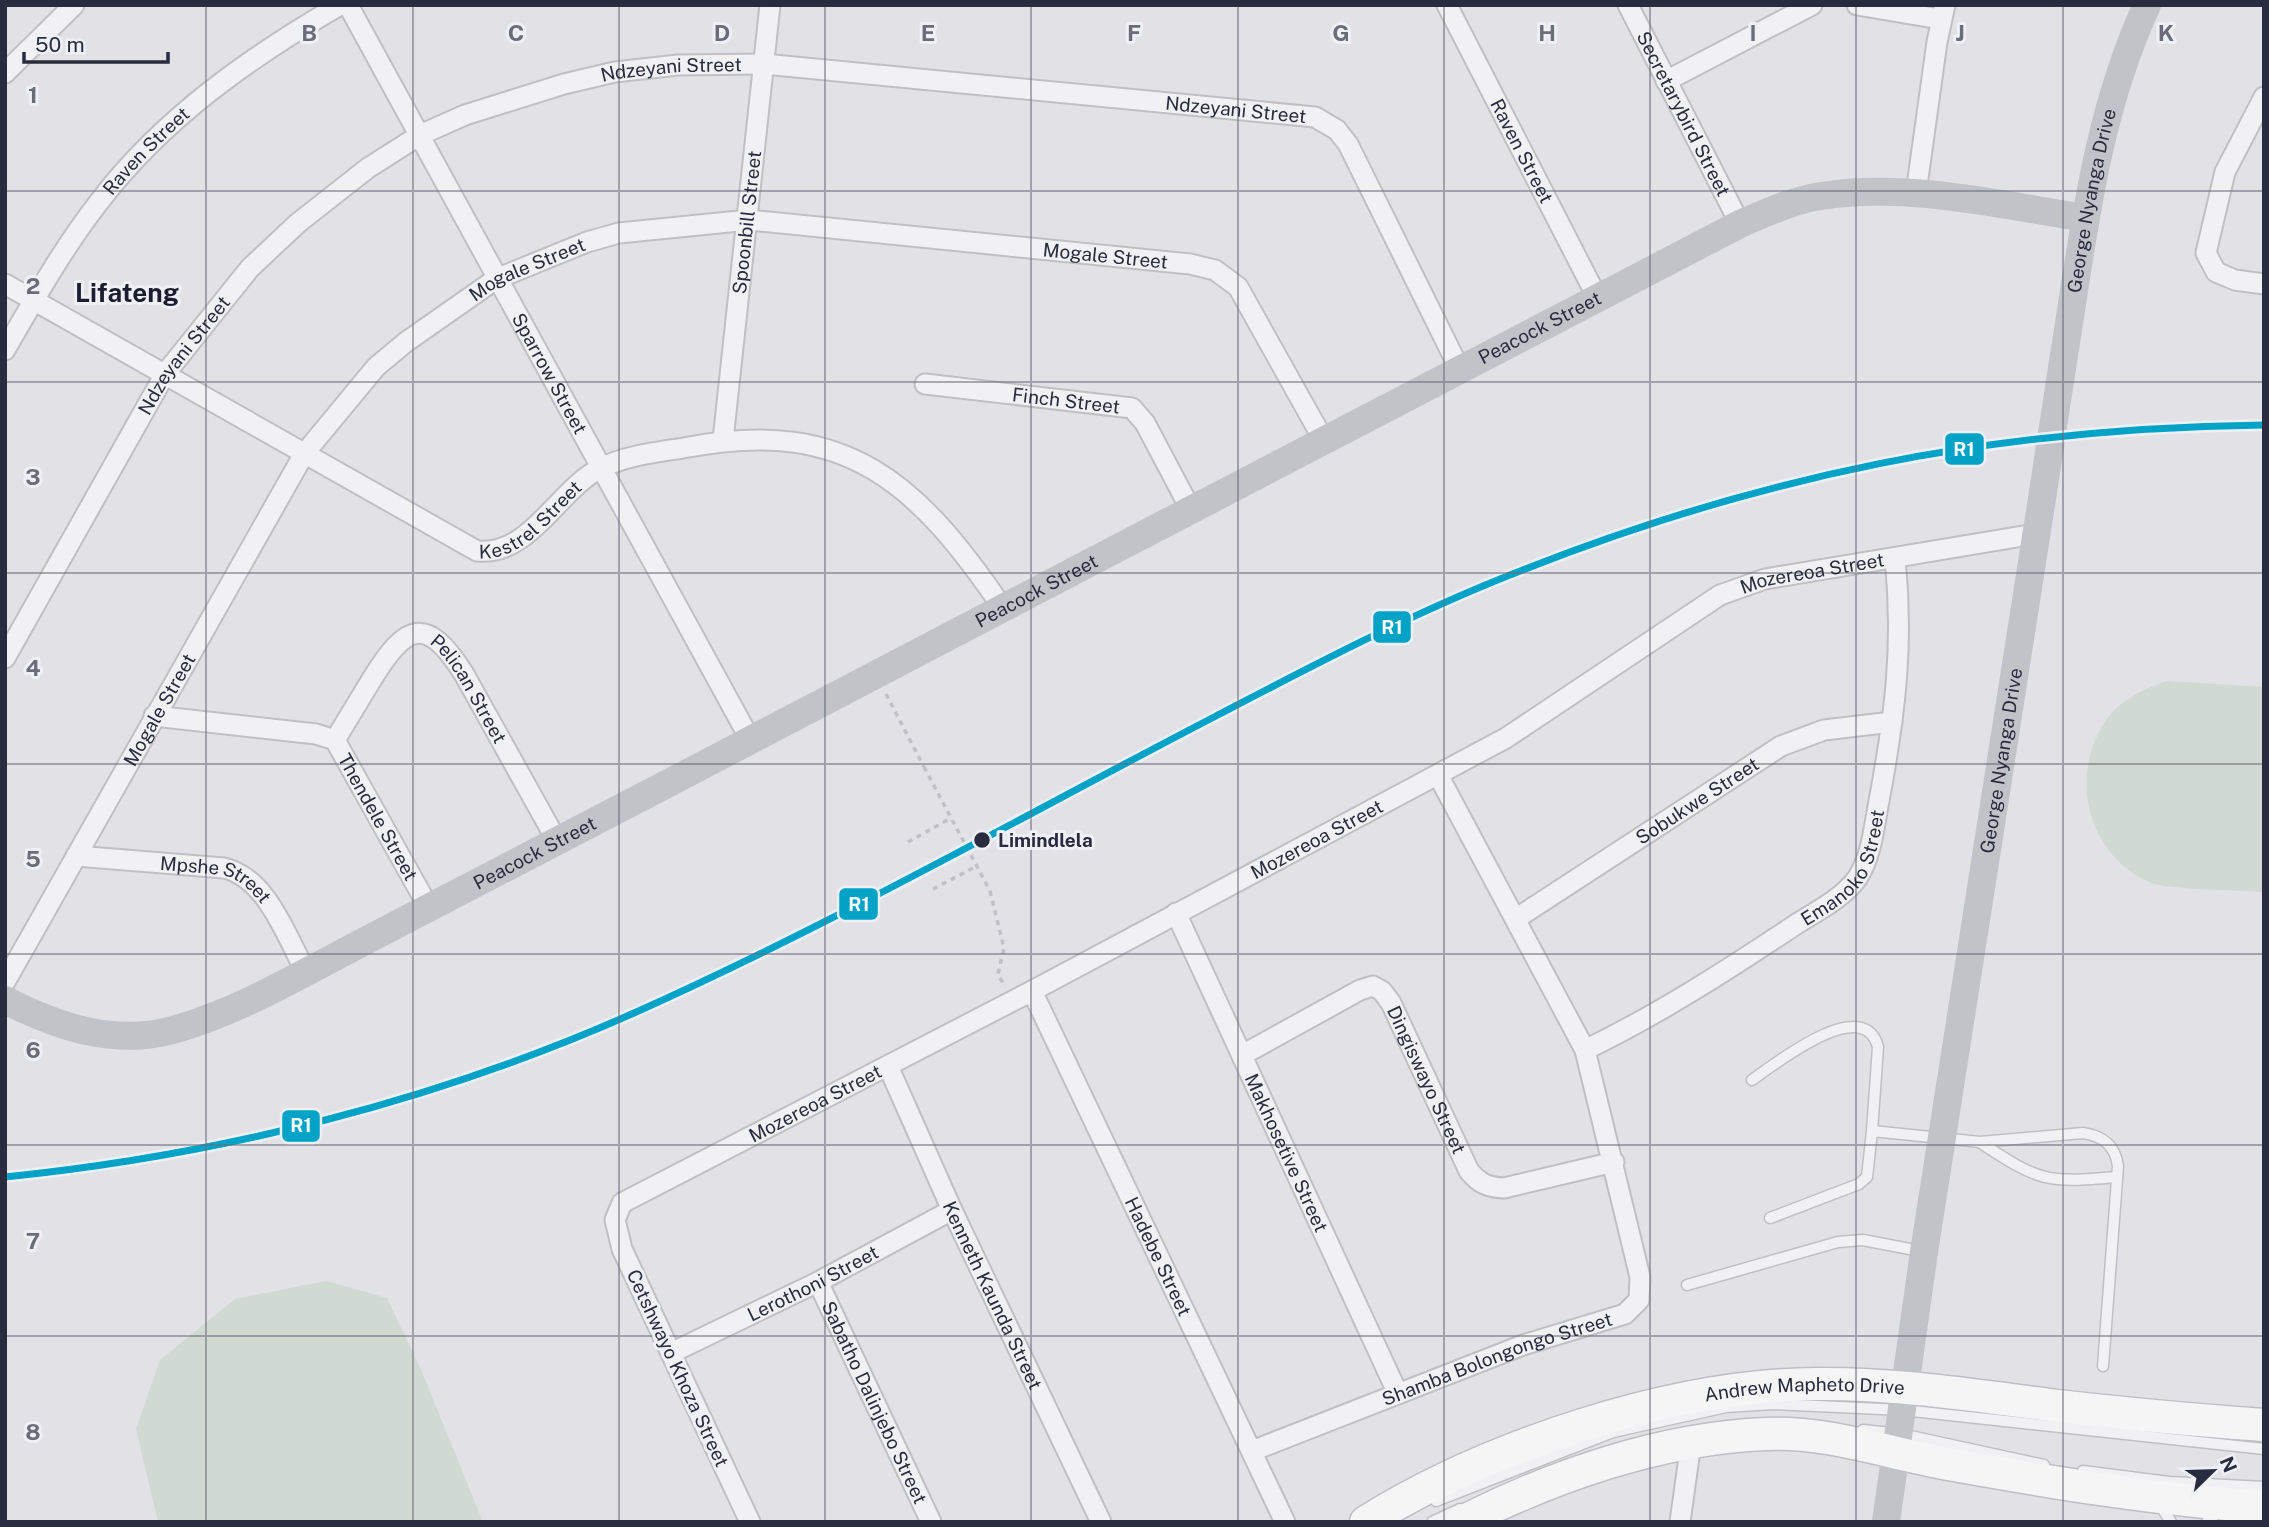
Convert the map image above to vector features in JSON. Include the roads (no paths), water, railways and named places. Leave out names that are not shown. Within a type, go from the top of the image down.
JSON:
[{"type":"main road","name":"Andrew Mapheto Drive","points":[[1366,1522],[1445,1479],[1527,1445],[1590,1423],[1713,1393],[1816,1384],[2039,1480],[2163,1509],[2216,1513],[2264,1507]]},
{"type":"main road","name":"Andrew Mapheto Drive","points":[[1468,1512],[1617,1461],[1691,1443],[1766,1434],[1834,1438],[1902,1421],[2141,1416],[2264,1425]]},
{"type":"street","points":[[5,73],[74,5]]},
{"type":"street","name":"Raven Street","points":[[5,350],[33,300],[93,209],[142,153],[198,101],[273,44],[340,5]]},
{"type":"street","name":"Sparrow Street","points":[[348,5],[751,741]]},
{"type":"street","name":"Spoonbill Street","points":[[723,440],[749,220],[770,5]]},
{"type":"street","name":"Raven Street","points":[[1447,5],[1597,297]]},
{"type":"street","name":"Secretarybird Street","points":[[1628,5],[1740,224]]},
{"type":"street","points":[[1666,81],[1740,40],[1812,5]]},
{"type":"street","points":[[1857,5],[1943,12],[1916,193]]},
{"type":"street","name":"George Nyanga Drive","points":[[1886,1522],[1924,1252],[2086,218],[2113,97],[2147,5]]},
{"type":"street","name":"Ndzeyani Street","points":[[5,658],[165,374],[250,268],[298,223],[368,169],[420,135],[506,102],[615,72],[678,65],[764,64],[1292,113],[1327,122],[1348,144],[1458,368]]},
{"type":"street","points":[[2264,97],[2225,172],[2206,253],[2210,266],[2221,274],[2264,284]]},
{"type":"street","name":"Peacock Street","points":[[5,1000],[26,1011],[90,1033],[132,1038],[174,1030],[219,1013],[306,972],[1458,368],[1740,224],[1819,196],[1916,193],[2086,218]]},
{"type":"street","name":"Mogale Street","points":[[5,982],[303,454],[376,367],[406,342],[496,279],[576,246],[619,233],[749,220],[1190,264],[1215,270],[1228,277],[1250,303],[1324,439]]},
{"type":"street","name":"Kestrel Street","points":[[5,284],[477,551],[489,552],[524,536],[600,468],[654,453],[723,440],[801,442],[854,459],[882,473],[929,512],[954,539],[1002,607]]},
{"type":"street","name":"Finch Street","points":[[925,384],[1132,408],[1145,423],[1191,510]]},
{"type":"street","name":"Mozereoa Street","points":[[618,1211],[632,1196],[1013,1001],[1438,775],[1532,722],[1720,596],[1740,586],[2035,534]]},
{"type":"street","name":"Emanoko Street","points":[[1585,1050],[1644,1022],[1698,989],[1822,907],[1857,878],[1872,838],[1892,722],[1901,632],[1895,558]]},
{"type":"street","name":"Pelican Street","points":[[335,740],[397,641],[416,633],[439,640],[457,663],[557,841]]},
{"type":"street","name":"Thendele Street","points":[[153,716],[316,734],[335,740],[429,908]]},
{"type":"street","name":"Sobukwe Street","points":[[1517,918],[1781,746],[1824,730],[1892,722]]},
{"type":"street","name":"Shamba Bolongongo Street","points":[[1252,1451],[1523,1345],[1612,1318],[1634,1308],[1639,1300],[1640,1278],[1585,1050],[1517,918],[1438,775]]},
{"type":"street","name":"Mpshe Street","points":[[76,856],[224,868],[241,873],[260,892],[306,972]]},
{"type":"street","name":"Makhosetive Street","points":[[1176,913],[1244,1054],[1398,1394]]},
{"type":"street","name":"Dingiswayo Street","points":[[1244,1054],[1373,986],[1382,991],[1391,1003],[1469,1171],[1477,1181],[1487,1187],[1504,1188],[1614,1162]]},
{"type":"street","name":"Hadebe Street","points":[[1032,991],[1285,1522]]},
{"type":"street","name":"Kenneth Kaunda Street","points":[[888,1066],[952,1210],[1101,1522]]},
{"type":"street","name":"Lerothoni Street","points":[[671,1353],[818,1282],[952,1210]]},
{"type":"street","name":"Cetshwayo Khoza Street","points":[[618,1211],[615,1220],[622,1249],[750,1522]]},
{"type":"street","name":"Sabatho Dalinjebo Street","points":[[818,1282],[931,1522]]},
{"type":"street","points":[[1680,1522],[1691,1443]]},
{"type":"lane","points":[[1752,1080],[1826,1031],[1858,1028],[1875,1037],[1878,1047],[1867,1177],[1859,1184],[1770,1218]]},
{"type":"lane","points":[[1872,1131],[1980,1142],[2083,1133],[2097,1135],[2107,1141],[2116,1155],[2117,1177],[2103,1366]]},
{"type":"lane","points":[[1980,1142],[2022,1170],[2061,1182],[2117,1177]]},
{"type":"lane","points":[[1687,1285],[1838,1242],[1863,1240],[1924,1252]]},
{"type":"lane","points":[[1424,1507],[1613,1432],[1726,1407],[1773,1404],[1902,1421],[2264,1449]]},
{"type":"lane","points":[[1848,1429],[1902,1421],[2053,1467]]},
{"type":"lane","points":[[1497,1492],[1593,1457],[1678,1434],[1726,1425],[1835,1427]]},
{"type":"lane","points":[[2066,1469],[2169,1482],[2264,1488]]},
{"type":"lane","points":[[1432,1522],[1468,1512]]},
{"type":"railway","points":[[5,1177],[86,1167],[247,1139],[405,1098],[483,1073],[559,1044],[634,1013],[782,943],[1361,642],[1472,590],[1603,540],[1787,484],[1973,447],[2164,428],[2264,425]]},
{"type":"place","name":"Limindlela","points":[[982,840]]},
{"type":"district","name":"Lifateng","points":[[127,293]]}]
